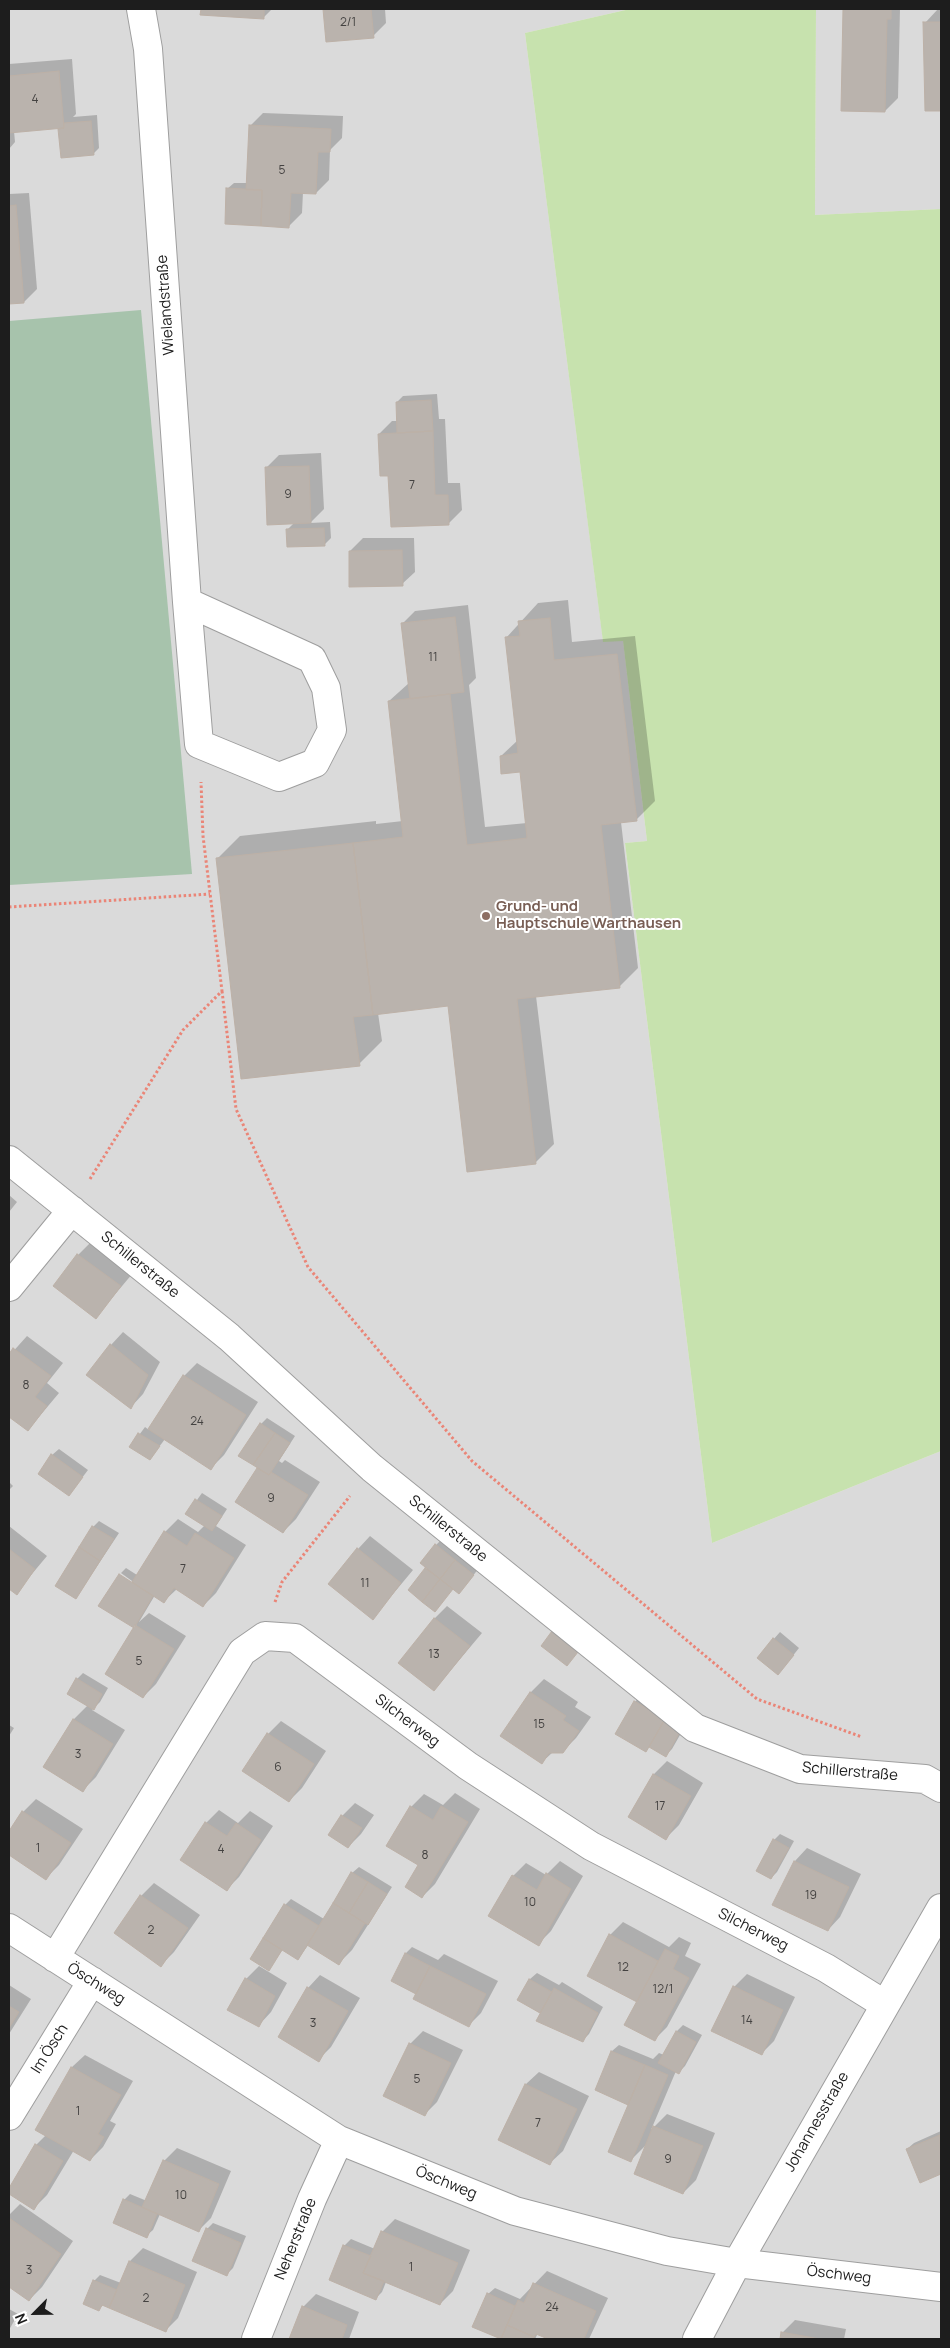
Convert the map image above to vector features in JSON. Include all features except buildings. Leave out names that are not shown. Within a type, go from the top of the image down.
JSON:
[{"type":"street","name":"Wielandstraße","points":[[141,9],[148,49],[186,602],[199,744]]},
{"type":"street","points":[[186,602],[312,659],[326,688],[332,730],[315,764],[279,777],[199,744]]},
{"type":"street","name":"Schillerstraße","points":[[9,1160],[229,1337],[372,1468],[695,1728],[800,1769],[925,1779],[941,1788]]},
{"type":"street","points":[[9,1287],[72,1210]]},
{"type":"street","points":[[55,1958],[242,1652],[265,1636]]},
{"type":"street","name":"Silcherweg","points":[[265,1636],[295,1638],[468,1766],[590,1846],[826,1968],[884,2004]]},
{"type":"street","name":"Johannesstraße","points":[[697,2339],[737,2263],[884,2004],[941,1908]]},
{"type":"street","name":"Öschweg","points":[[9,1928],[339,2140],[515,2211],[667,2251],[737,2263],[941,2287]]},
{"type":"street","name":"Im Ösch","points":[[9,2116],[92,1981]]},
{"type":"street","name":"Neherstraße","points":[[256,2339],[312,2199],[339,2140]]},
{"type":"path","points":[[199,744],[204,836],[236,1109],[308,1267],[472,1461],[757,1699],[865,1738]]},
{"type":"path","points":[[9,907],[210,894]]},
{"type":"path","points":[[72,1210],[183,1030],[222,991]]},
{"type":"path","points":[[265,1636],[282,1582],[372,1468]]},
{"type":"shaded area","points":[[9,9],[630,9],[525,33],[603,641],[623,640],[647,841],[625,843],[712,1543],[941,1451],[941,2339],[9,2339]]},
{"type":"shaded area","points":[[816,9],[941,9],[941,209],[815,215]]},
{"type":"green space","points":[[630,9],[816,9],[815,215],[941,209],[941,1451],[712,1543],[625,843],[647,841],[623,641],[603,642],[525,33]]},
{"type":"green space","points":[[141,310],[192,874],[9,885],[9,321]]},
{"type":"place","name":"Grund- und Hauptschule Warthausen","points":[[486,916]]}]
